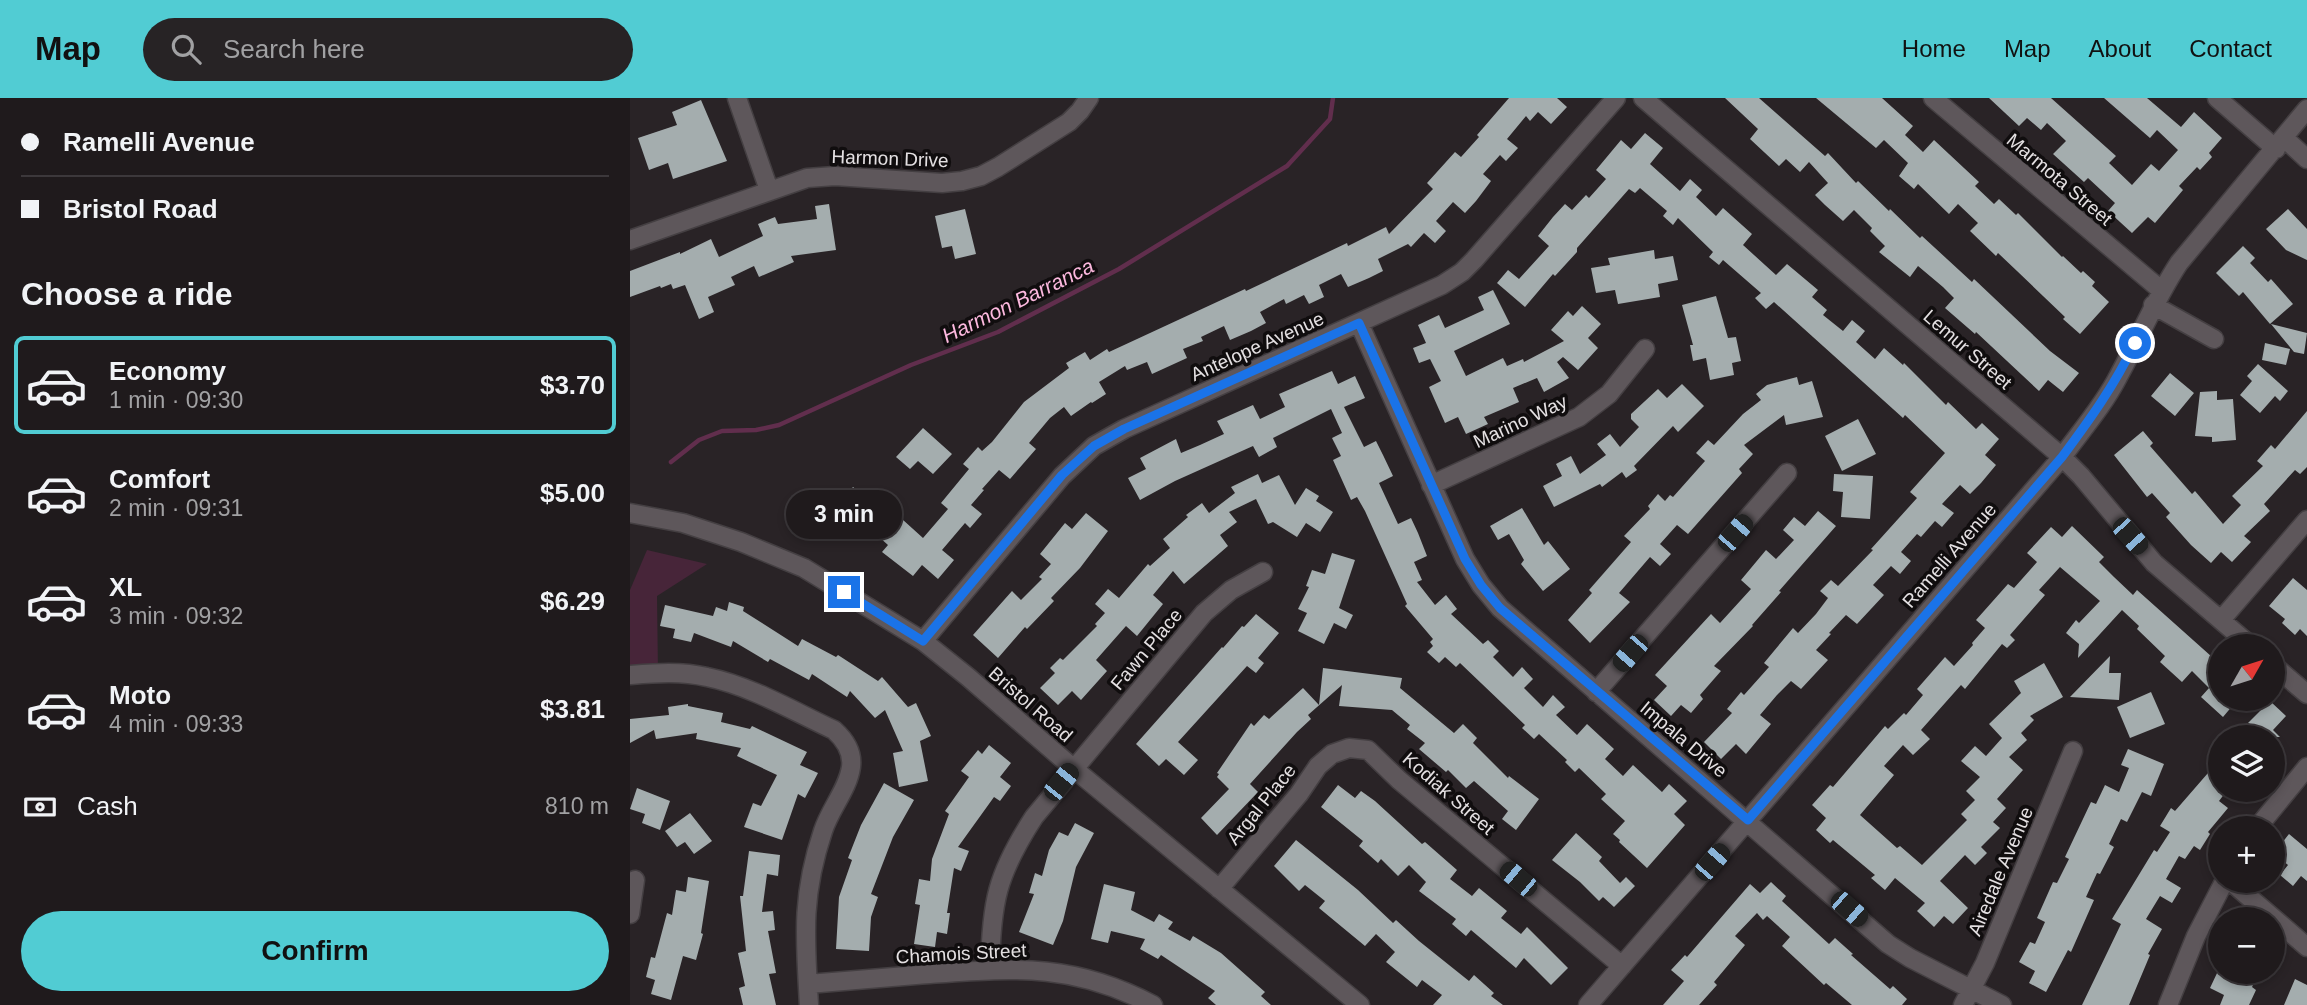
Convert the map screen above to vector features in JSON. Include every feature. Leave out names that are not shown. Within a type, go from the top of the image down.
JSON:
[{"type":"street","points":[[737,98],[769,190]]},
{"type":"street","name":"Harmon Drive","points":[[630,240],[792,182],[821,176],[942,183],[981,176],[1069,122],[1088,98]]},
{"type":"street","name":"Antelope Avenue","points":[[923,641],[1062,475],[1094,446],[1124,429],[1442,285],[1462,272],[1616,98]]},
{"type":"street","name":"Lemur Street","points":[[1643,98],[2062,457],[2154,563],[2237,634]]},
{"type":"street","name":"Marmota Street","points":[[1933,98],[2157,297],[2214,339]]},
{"type":"street","points":[[2217,98],[2307,159]]},
{"type":"street","name":"Ramelli Avenue","points":[[1587,1005],[2062,457],[2118,379],[2157,297],[2196,241],[2307,109]]},
{"type":"street","name":"Impala Drive","points":[[1359,323],[1465,559],[1500,608],[1888,944],[1967,997],[2002,1005]]},
{"type":"street","name":"Marino Way","points":[[1432,485],[1579,417],[1609,394],[1645,349]]},
{"type":"street","points":[[1596,692],[1787,473]]},
{"type":"street","name":"Bristol Road","points":[[630,513],[683,523],[741,542],[804,568],[923,641],[1360,1005]]},
{"type":"street","points":[[2221,620],[2307,520]]},
{"type":"street","name":"Fawn Place","points":[[990,970],[992,914],[1006,863],[1034,817],[1204,613],[1231,590],[1263,572]]},
{"type":"street","points":[[630,675],[682,673],[736,685],[834,730],[845,743],[851,758],[848,777],[824,827],[809,876],[804,927],[809,1005]]},
{"type":"street","points":[[2286,676],[2307,694]]},
{"type":"street","name":"Argal Place","points":[[1219,889],[1299,794],[1318,766],[1340,750]]},
{"type":"street","name":"Kodiak Street","points":[[1340,750],[1368,750],[1375,755],[1399,780],[1622,966]]},
{"type":"street","name":"Airedale Avenue","points":[[1967,997],[1985,963],[2073,751]]},
{"type":"street","points":[[2268,816],[2307,767]]},
{"type":"street","points":[[630,914],[635,880]]},
{"type":"street","points":[[2168,1005],[2196,936],[2220,893]]},
{"type":"street","points":[[2243,893],[2307,947]]},
{"type":"street","name":"Chamois Street","points":[[808,984],[1034,969],[1110,985],[1153,1005]]},
{"type":"shaded area","points":[[647,550],[707,564],[657,596],[658,673],[630,675],[630,590]]},
{"type":"building","points":[[1509,98],[1557,98],[1567,107],[1551,124],[1538,112],[1530,121],[1526,116],[1507,139],[1518,148],[1506,161],[1500,155],[1483,174],[1491,181],[1465,213],[1453,202],[1436,221],[1446,231],[1435,243],[1424,233],[1411,247],[1408,244],[1378,259],[1383,271],[1369,278],[1348,287],[1341,274],[1319,285],[1324,297],[1309,304],[1304,295],[1286,304],[1284,299],[1260,312],[1266,323],[1251,331],[1230,340],[1224,326],[1201,337],[1203,341],[1183,349],[1187,358],[1152,374],[1147,362],[1127,370],[1125,366],[1099,382],[1106,394],[1071,416],[1064,407],[1050,418],[1029,443],[1036,449],[1010,479],[999,470],[982,489],[984,490],[971,505],[982,514],[970,528],[965,523],[942,550],[954,560],[938,579],[922,565],[913,576],[882,552],[888,545],[869,528],[866,530],[850,517],[842,527],[829,517],[853,487],[887,515],[892,510],[923,538],[948,509],[941,503],[969,469],[963,464],[978,447],[982,451],[992,442],[1024,402],[1069,368],[1066,363],[1085,352],[1090,360],[1107,349],[1109,352],[1386,227],[1389,234],[1433,189],[1427,183],[1455,152],[1461,157]]},
{"type":"building","points":[[1725,98],[1759,98],[1825,156],[1828,153],[1856,183],[1858,181],[1972,282],[1974,279],[2050,351],[2079,373],[2063,392],[2048,380],[2039,391],[1976,332],[1975,334],[1945,308],[1954,298],[1943,287],[1918,266],[1910,277],[1879,252],[1885,246],[1854,210],[1843,221],[1825,205],[1815,195],[1828,183],[1809,162],[1800,172],[1786,159],[1779,166],[1750,139],[1758,129]]},
{"type":"building","points":[[1816,98],[1882,98],[1913,126],[1905,135],[1923,152],[1934,140],[1979,182],[1975,186],[1994,204],[1999,199],[2016,215],[2018,213],[2062,257],[2095,282],[2092,286],[2109,302],[2080,334],[1998,253],[1996,256],[1970,231],[1978,223],[1958,204],[1949,214],[1918,184],[1914,189],[1899,176],[1908,163],[1884,140],[1876,148]]},
{"type":"building","points":[[1989,98],[2051,98],[2116,156],[2109,163],[2132,185],[2151,164],[2159,171],[2178,150],[2157,130],[2150,138],[2104,98],[2147,98],[2181,127],[2194,112],[2222,138],[2209,153],[2212,157],[2200,170],[2197,167],[2179,186],[2183,190],[2155,223],[2148,217],[2132,233],[2108,211],[2115,203],[2088,178],[2084,182],[2053,154],[2066,141],[2047,123],[2041,130],[2027,118],[2019,126]]},
{"type":"building","points":[[701,100],[727,161],[673,179],[668,163],[649,170],[638,138],[677,125],[672,112]]},
{"type":"building","points":[[1645,133],[1663,148],[1650,164],[1680,191],[1690,179],[1702,190],[1696,197],[1716,216],[1723,208],[1752,234],[1743,245],[1776,275],[1787,264],[1818,290],[1812,297],[1827,310],[1823,315],[1843,331],[1852,320],[1865,331],[1856,342],[1875,359],[1884,348],[1976,429],[1982,423],[1999,439],[1985,455],[1996,465],[1981,483],[1970,494],[1960,485],[1942,504],[1954,513],[1942,527],[1935,521],[1921,537],[1917,534],[1901,552],[1911,561],[1900,574],[1891,566],[1873,585],[1884,595],[1857,624],[1846,615],[1829,633],[1831,634],[1816,650],[1828,660],[1801,689],[1791,681],[1777,695],[1760,715],[1771,724],[1746,754],[1736,744],[1721,759],[1704,742],[1732,713],[1727,709],[1741,692],[1744,695],[1769,667],[1764,663],[1793,628],[1798,633],[1816,614],[1828,598],[1820,591],[1831,580],[1838,586],[1873,550],[1871,549],[1917,498],[1910,492],[1945,453],[1774,302],[1766,309],[1755,298],[1761,293],[1723,260],[1719,265],[1709,257],[1713,252],[1678,218],[1673,225],[1663,216],[1667,211],[1640,188],[1635,193],[1629,189],[1577,248],[1577,252],[1555,276],[1553,274],[1525,307],[1497,283],[1508,270],[1519,279],[1549,246],[1538,236],[1553,217],[1565,204],[1572,210],[1586,195],[1589,198],[1606,179],[1596,170],[1621,140],[1631,149]]},
{"type":"building","points":[[829,204],[836,250],[791,256],[794,262],[759,277],[754,266],[731,277],[735,285],[708,297],[714,312],[699,319],[685,285],[673,289],[671,284],[661,288],[660,286],[630,297],[630,271],[680,254],[711,239],[719,257],[763,236],[758,224],[775,217],[778,224],[817,219],[815,206]]},
{"type":"building","points":[[965,209],[976,254],[955,259],[952,246],[942,248],[935,216]]},
{"type":"building","points":[[2288,209],[2307,229],[2307,260],[2286,250],[2266,229]]},
{"type":"building","points":[[2243,246],[2255,258],[2250,263],[2268,282],[2271,279],[2293,304],[2270,324],[2243,292],[2239,296],[2216,273]]},
{"type":"building","points":[[1654,250],[1655,259],[1673,256],[1678,280],[1658,284],[1660,297],[1618,304],[1615,290],[1596,293],[1591,268],[1610,265],[1608,258]]},
{"type":"building","points":[[1493,290],[1510,324],[1454,351],[1466,376],[1503,358],[1507,366],[1523,359],[1524,362],[1564,341],[1551,330],[1568,311],[1573,316],[1582,306],[1601,324],[1588,338],[1598,348],[1578,370],[1563,357],[1557,362],[1569,378],[1544,392],[1537,378],[1513,388],[1519,402],[1484,417],[1488,424],[1466,434],[1458,417],[1445,423],[1429,387],[1441,381],[1430,359],[1419,363],[1413,348],[1426,343],[1418,325],[1439,315],[1445,328],[1484,310],[1478,297]]},
{"type":"building","points":[[1716,296],[1728,338],[1736,337],[1741,361],[1732,363],[1734,375],[1710,380],[1706,358],[1693,361],[1690,345],[1693,345],[1682,305]]},
{"type":"building","points":[[2271,324],[2307,333],[2304,354],[2294,352]]},
{"type":"building","points":[[2265,343],[2290,349],[2286,365],[2262,360]]},
{"type":"building","points":[[2258,364],[2288,391],[2280,401],[2275,396],[2260,413],[2240,395],[2252,381],[2247,376]]},
{"type":"building","points":[[1332,371],[1338,384],[1355,376],[1365,398],[1344,407],[1364,447],[1376,441],[1393,476],[1379,483],[1398,524],[1411,518],[1418,533],[1427,556],[1414,562],[1422,580],[1417,582],[1435,605],[1446,595],[1457,609],[1451,614],[1483,644],[1488,640],[1499,651],[1493,657],[1513,677],[1522,667],[1533,679],[1524,688],[1543,707],[1553,695],[1565,707],[1556,715],[1577,735],[1587,724],[1614,749],[1605,759],[1623,776],[1633,765],[1662,792],[1669,784],[1687,801],[1674,814],[1685,825],[1647,868],[1613,834],[1625,821],[1601,799],[1606,794],[1579,768],[1575,772],[1565,762],[1567,760],[1539,734],[1534,739],[1522,728],[1525,725],[1460,663],[1456,667],[1445,657],[1439,663],[1427,652],[1433,646],[1430,642],[1433,639],[1405,606],[1407,604],[1365,511],[1357,497],[1351,500],[1333,460],[1341,456],[1332,438],[1342,433],[1331,409],[1273,438],[1277,447],[1259,457],[1253,446],[1140,500],[1128,478],[1146,469],[1140,458],[1176,439],[1181,453],[1224,434],[1217,421],[1253,405],[1260,419],[1285,407],[1279,394]]},
{"type":"building","points":[[2170,373],[2194,393],[2175,416],[2151,396]]},
{"type":"building","points":[[1797,377],[1799,385],[1812,381],[1823,417],[1786,425],[1784,415],[1744,445],[1753,454],[1739,469],[1742,473],[1688,534],[1677,525],[1660,544],[1671,554],[1660,566],[1650,557],[1619,593],[1630,602],[1590,643],[1568,620],[1592,593],[1589,590],[1631,542],[1624,536],[1650,509],[1648,506],[1658,494],[1665,501],[1670,495],[1673,497],[1705,461],[1696,453],[1708,440],[1714,445],[1743,414],[1761,400],[1756,394],[1767,385]]},
{"type":"building","points":[[1682,384],[1704,406],[1678,432],[1673,426],[1634,466],[1637,470],[1626,478],[1622,472],[1602,487],[1600,484],[1554,507],[1543,486],[1562,476],[1556,464],[1571,456],[1580,474],[1606,455],[1597,444],[1610,434],[1620,447],[1639,427],[1631,419],[1631,414],[1658,389],[1667,398]]},
{"type":"building","points":[[2217,391],[2217,400],[2233,399],[2236,440],[2212,442],[2212,437],[2195,436],[2200,392]]},
{"type":"building","points":[[2307,411],[2307,467],[2300,474],[2295,470],[2264,504],[2270,511],[2244,536],[2251,542],[2232,562],[2221,552],[2211,563],[2191,545],[2166,517],[2170,513],[2152,493],[2147,497],[2114,455],[2143,431],[2153,443],[2150,446],[2192,494],[2195,491],[2223,524],[2241,505],[2232,496],[2263,466],[2257,461],[2271,445],[2275,449]]},
{"type":"building","points":[[1858,419],[1876,454],[1842,471],[1825,436]]},
{"type":"building","points":[[923,428],[952,454],[933,474],[918,461],[910,469],[896,457]]},
{"type":"building","points":[[1258,474],[1262,483],[1279,475],[1295,505],[1306,488],[1319,496],[1316,501],[1333,512],[1320,532],[1306,523],[1297,537],[1273,522],[1268,524],[1256,499],[1229,512],[1237,522],[1220,535],[1228,546],[1184,584],[1173,571],[1153,595],[1163,604],[1137,636],[1126,626],[1096,660],[1107,671],[1081,700],[1072,691],[1058,705],[1040,688],[1055,673],[1050,668],[1060,658],[1063,660],[1097,626],[1095,624],[1105,613],[1095,604],[1108,589],[1119,598],[1148,564],[1150,566],[1170,548],[1163,539],[1188,517],[1186,515],[1202,503],[1209,513],[1235,493],[1231,487]]},
{"type":"building","points":[[1834,474],[1873,476],[1870,519],[1841,517],[1843,492],[1833,491]]},
{"type":"building","points":[[1522,508],[1544,545],[1548,541],[1570,569],[1543,591],[1521,564],[1524,560],[1509,534],[1498,540],[1490,526]]},
{"type":"building","points":[[1818,511],[1836,526],[1779,591],[1781,592],[1753,626],[1714,666],[1721,671],[1700,695],[1703,699],[1691,713],[1681,705],[1671,716],[1654,700],[1667,686],[1655,675],[1711,614],[1720,623],[1751,589],[1741,580],[1766,550],[1776,559],[1794,540],[1783,530],[1794,517],[1805,526]]},
{"type":"building","points":[[1086,513],[1108,531],[1080,568],[1051,598],[1054,601],[1027,629],[1025,627],[998,658],[973,635],[1012,591],[1021,600],[1042,579],[1039,577],[1051,564],[1040,554],[1065,523],[1072,529]]},
{"type":"building","points":[[2072,526],[2104,557],[2099,562],[2133,595],[2137,590],[2208,653],[2208,687],[2192,671],[2182,682],[2160,662],[2165,656],[2122,610],[2078,658],[2079,644],[2066,633],[2076,620],[2079,623],[2100,601],[2060,567],[2039,590],[2045,595],[2010,635],[2015,640],[2007,648],[2002,644],[1965,689],[1961,685],[1921,730],[1930,739],[1913,755],[1903,745],[1884,766],[1894,775],[1860,815],[1897,848],[1900,846],[1922,865],[1967,820],[1961,814],[1975,800],[1966,791],[1980,777],[1961,761],[1975,746],[1986,756],[2002,738],[1989,724],[2021,693],[2014,681],[2044,663],[2063,697],[2030,716],[2034,720],[2021,733],[2027,740],[2009,757],[2023,770],[1997,799],[2006,808],[1993,822],[2000,828],[1981,847],[1987,853],[1975,865],[1965,855],[1940,881],[1968,908],[1953,924],[1944,916],[1934,927],[1917,911],[1925,903],[1895,878],[1885,890],[1871,878],[1875,875],[1833,840],[1830,843],[1816,830],[1826,818],[1812,805],[1830,785],[1833,787],[1885,726],[1888,729],[1904,713],[1906,715],[1923,695],[1917,689],[1945,657],[1954,666],[1973,645],[1985,628],[1976,620],[2008,584],[2014,588],[2037,562],[2027,553],[2051,527],[2062,537]]},
{"type":"building","points":[[1332,553],[1355,560],[1339,608],[1353,615],[1346,629],[1334,623],[1324,644],[1298,631],[1307,613],[1298,609],[1309,587],[1306,586],[1312,570],[1325,574]]},
{"type":"building","points":[[2293,578],[2307,590],[2307,636],[2300,629],[2295,635],[2282,623],[2285,619],[2269,606]]},
{"type":"building","points":[[729,602],[744,607],[743,611],[798,646],[802,639],[836,657],[838,655],[878,681],[882,677],[908,707],[916,703],[931,736],[920,741],[928,781],[899,787],[893,753],[903,751],[885,710],[875,718],[850,691],[847,697],[812,674],[809,680],[770,659],[768,662],[733,641],[731,647],[694,633],[691,642],[673,638],[675,629],[660,626],[665,605],[713,616],[716,607],[727,611]]},
{"type":"building","points":[[1256,614],[1279,633],[1258,658],[1264,663],[1256,673],[1247,666],[1178,742],[1198,760],[1184,775],[1166,759],[1159,766],[1136,744],[1222,647]]},
{"type":"building","points":[[2110,656],[2109,673],[2121,673],[2119,700],[2070,697]]},
{"type":"building","points":[[1323,668],[1402,678],[1400,688],[1454,733],[1463,724],[1477,738],[1473,743],[1508,778],[1509,776],[1539,799],[1516,830],[1502,819],[1508,811],[1474,781],[1466,788],[1448,770],[1446,772],[1419,749],[1425,743],[1407,729],[1410,725],[1392,710],[1339,706],[1342,685],[1308,715],[1311,719],[1250,784],[1258,792],[1217,835],[1201,818],[1229,789],[1217,777],[1217,773],[1251,723],[1254,726],[1264,715],[1269,719],[1303,688],[1319,705]]},
{"type":"building","points":[[2208,689],[2208,703],[2201,697]]},
{"type":"building","points":[[2151,692],[2165,724],[2130,738],[2117,707]]},
{"type":"building","points":[[688,704],[723,713],[721,722],[750,729],[752,726],[807,752],[800,765],[818,773],[805,798],[798,794],[782,840],[744,827],[753,803],[761,806],[777,775],[737,756],[741,748],[696,739],[697,733],[656,739],[654,730],[630,743],[630,719],[669,715],[668,707]]},
{"type":"building","points":[[2216,711],[2228,711],[2223,717]]},
{"type":"building","points":[[2260,711],[2281,711],[2286,716],[2278,725],[2248,723]]},
{"type":"building","points":[[989,745],[1011,763],[1000,777],[1011,786],[1000,801],[994,797],[958,847],[969,851],[961,871],[954,868],[947,913],[950,913],[947,934],[937,932],[935,947],[914,944],[920,905],[915,904],[919,879],[930,881],[932,859],[949,814],[945,811],[969,777],[961,771],[978,750],[982,754]]},
{"type":"building","points":[[2128,749],[2164,764],[2151,796],[2142,792],[2127,822],[2121,819],[2109,844],[2114,847],[2100,874],[2097,873],[2086,897],[2094,900],[2071,952],[2068,950],[2046,992],[2029,983],[2035,971],[2019,962],[2030,942],[2035,944],[2045,922],[2037,918],[2053,882],[2057,883],[2069,859],[2065,857],[2091,802],[2096,804],[2105,785],[2119,792],[2129,768],[2121,765]]},
{"type":"building","points":[[2208,773],[2208,802],[2220,802],[2228,808],[2221,816],[2208,816],[2208,837],[2200,850],[2194,846],[2185,859],[2179,856],[2166,879],[2181,888],[2172,903],[2160,896],[2146,919],[2162,929],[2148,954],[2150,955],[2129,1005],[2082,1005],[2121,924],[2112,919],[2154,850],[2157,852],[2170,832],[2160,826],[2171,808],[2175,811]]},
{"type":"building","points":[[884,783],[914,800],[893,837],[871,894],[878,897],[871,917],[869,951],[836,949],[839,897],[852,860],[848,858],[861,825]]},
{"type":"building","points":[[1338,785],[1355,798],[1361,791],[1375,801],[1422,844],[1425,842],[1457,870],[1450,879],[1472,896],[1479,888],[1507,911],[1501,918],[1521,934],[1527,927],[1568,968],[1551,985],[1524,958],[1516,968],[1471,930],[1466,936],[1452,924],[1456,919],[1419,891],[1426,882],[1409,865],[1398,876],[1381,859],[1378,863],[1359,846],[1363,841],[1321,807]]},
{"type":"building","points":[[637,788],[670,801],[660,830],[642,823],[645,814],[630,809]]},
{"type":"building","points":[[690,813],[712,841],[694,854],[685,842],[677,847],[665,831]]},
{"type":"building","points":[[1075,823],[1094,833],[1076,867],[1063,921],[1053,945],[1019,932],[1034,894],[1029,893],[1035,873],[1042,876],[1049,850],[1059,832],[1068,836]]},
{"type":"building","points":[[1576,833],[1602,857],[1599,861],[1620,883],[1626,877],[1635,886],[1614,907],[1603,897],[1599,901],[1552,860]]},
{"type":"building","points":[[2289,834],[2307,849],[2307,881],[2301,876],[2293,886],[2285,879],[2285,869],[2288,865],[2285,862],[2285,839]]},
{"type":"building","points":[[1296,840],[1358,890],[1393,923],[1396,920],[1469,981],[1474,975],[1494,993],[1491,996],[1503,1005],[1433,1005],[1442,995],[1422,980],[1417,987],[1386,962],[1395,952],[1376,934],[1365,946],[1319,908],[1325,901],[1305,885],[1299,891],[1274,866]]},
{"type":"building","points":[[749,851],[780,855],[778,876],[767,874],[762,912],[773,911],[775,930],[768,931],[776,973],[769,974],[776,1005],[743,1005],[739,988],[745,986],[738,953],[746,951],[740,896],[743,896]]},
{"type":"building","points":[[688,877],[709,881],[703,934],[696,960],[683,956],[671,1000],[651,994],[655,980],[646,977],[651,957],[655,958],[667,913],[672,915],[676,890],[686,892]]},
{"type":"building","points":[[1771,882],[1786,896],[1782,901],[1829,944],[1835,938],[1890,989],[1893,986],[1907,999],[1902,1005],[1852,1005],[1826,983],[1824,985],[1782,946],[1790,937],[1767,916],[1763,920],[1757,913],[1735,936],[1745,945],[1714,982],[1717,985],[1699,1005],[1663,1005],[1684,981],[1671,970],[1685,955],[1687,957],[1750,884],[1760,893]]},
{"type":"building","points":[[1104,884],[1135,892],[1131,910],[1154,922],[1159,914],[1173,922],[1168,929],[1190,941],[1193,936],[1221,953],[1265,992],[1261,996],[1271,1005],[1216,1005],[1208,998],[1215,991],[1161,955],[1158,959],[1140,949],[1145,939],[1111,931],[1108,943],[1091,939]]},
{"type":"building","points":[[2295,979],[2307,985],[2307,1005],[2284,1005]]},
{"type":"building","points":[[2212,984],[2254,984],[2252,987],[2256,990],[2249,1005],[2220,1005],[2224,995],[2210,988]]},
{"type":"waterway","name":"Harmon Barranca","points":[[671,462],[699,440],[722,431],[756,430],[779,425],[911,365],[998,332],[1119,269],[1287,166],[1330,119],[1333,98]]},
{"type":"route","points":[[844,592],[923,641],[1062,475],[1094,446],[1124,429],[1359,323],[1465,559],[1481,585],[1500,608],[1748,820],[2062,457],[2118,379],[2135,343]]}]
